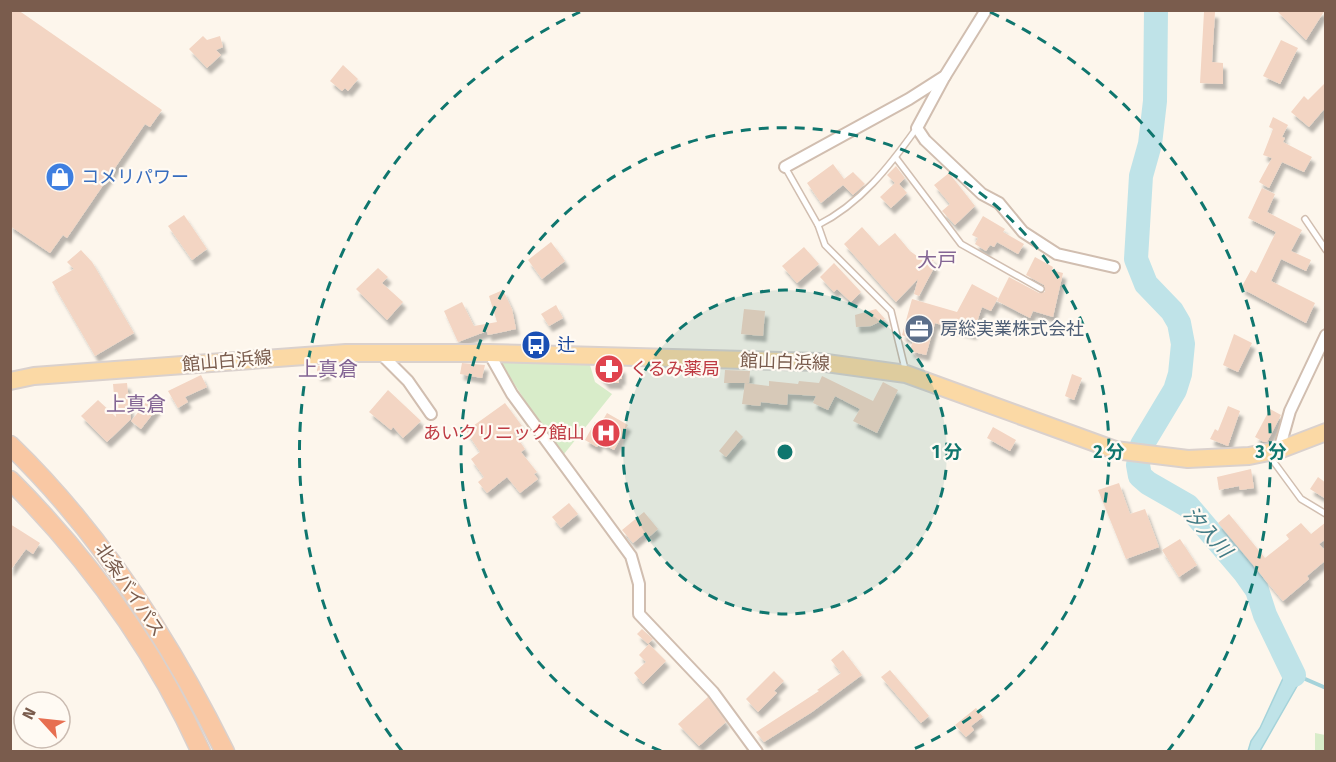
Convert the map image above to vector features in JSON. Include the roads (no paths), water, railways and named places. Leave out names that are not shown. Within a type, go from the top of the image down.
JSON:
[{"type":"highway","name":"北条バイパス","points":[[10,445],[66,502],[111,560],[191,685],[225,752]]},
{"type":"highway","name":"北条バイパス","points":[[10,480],[68,543],[118,608],[173,696],[201,752]]},
{"type":"main road","name":"館山白浜線","points":[[10,381],[34,376],[244,359],[380,353],[819,362],[906,374],[1115,450],[1188,459],[1249,456],[1273,452],[1326,432]]},
{"type":"street","points":[[986,10],[945,76],[917,128],[925,140],[982,194],[999,203],[1023,232],[1057,254],[1114,267]]},
{"type":"street","points":[[785,167],[909,99],[945,76]]},
{"type":"street","points":[[1273,452],[1326,335]]},
{"type":"street","points":[[380,353],[408,381],[431,414]]},
{"type":"street","points":[[489,354],[512,393],[631,556],[639,584],[639,614],[713,692],[757,752]]},
{"type":"lane","points":[[818,225],[839,214],[859,198],[896,158],[917,128]]},
{"type":"lane","points":[[896,158],[961,244],[1041,289]]},
{"type":"lane","points":[[785,167],[818,225],[825,245],[891,311],[906,374]]},
{"type":"lane","points":[[1305,219],[1326,250]]},
{"type":"lane","points":[[1273,452],[1301,499],[1326,514]]},
{"type":"water","points":[[1281,645],[1290,655],[1300,681],[1260,751],[1248,751],[1285,674]]},
{"type":"waterway","name":"汐入川","points":[[1156,10],[1155,101],[1150,144],[1141,176],[1136,259],[1146,284],[1172,311],[1179,323],[1183,344],[1180,374],[1175,390],[1142,445],[1138,465],[1140,476],[1188,506],[1245,573],[1257,590],[1265,615],[1294,675]]},
{"type":"waterway","points":[[1296,675],[1326,688]]},
{"type":"place","name":"コメリパワー","points":[[60,177]]},
{"type":"place","name":"房総実業株式会社","points":[[919,329]]},
{"type":"place","name":"辻","points":[[536,345]]},
{"type":"place","name":"くるみ薬局","points":[[609,369]]},
{"type":"place","name":"あいクリニック館山","points":[[606,433]]},
{"type":"district","name":"大戸","points":[[937,260]]},
{"type":"district","name":"上真倉","points":[[328,369]]},
{"type":"district","name":"上真倉","points":[[136,404]]}]
